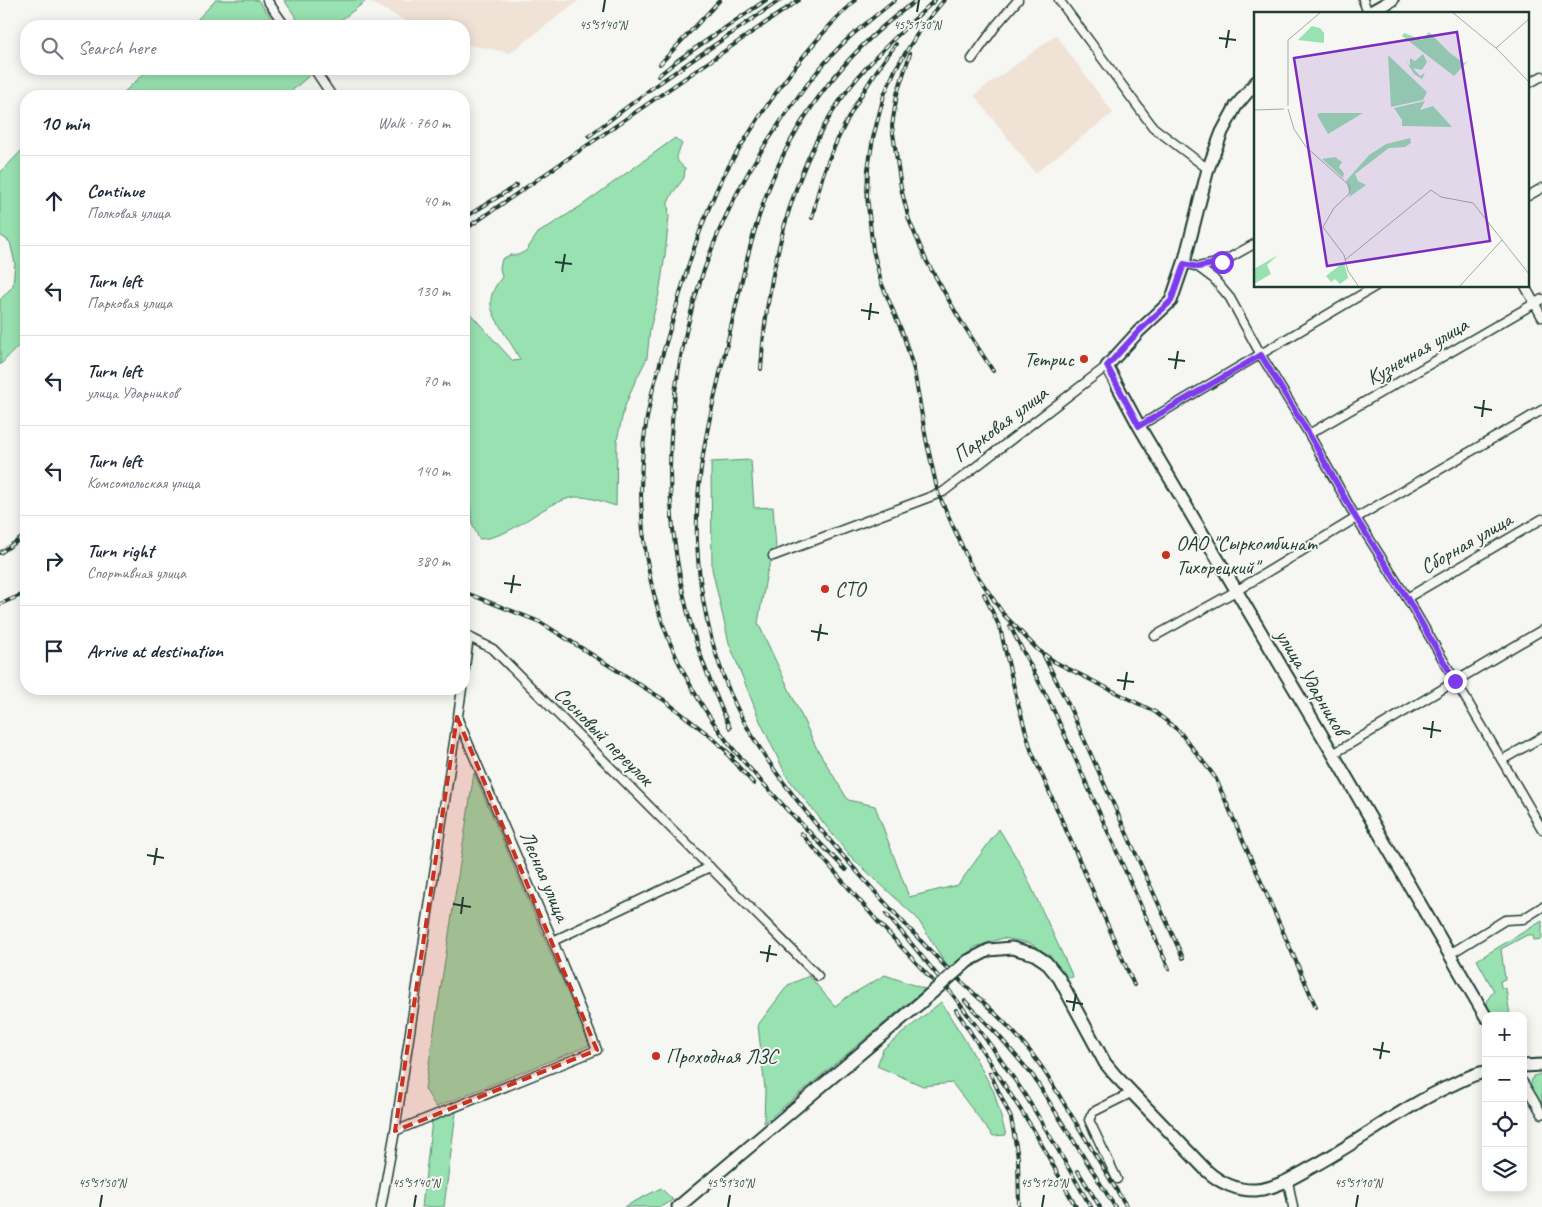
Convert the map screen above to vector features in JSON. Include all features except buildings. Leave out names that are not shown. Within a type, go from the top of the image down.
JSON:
[{"type":"main road","points":[[1373,12],[1392,0]]},
{"type":"main road","name":"Парковая улица","points":[[1107,366],[1139,331],[1171,301],[1184,264],[1208,169],[1222,132],[1236,106],[1254,84]]},
{"type":"main road","name":"улица Ударников","points":[[1107,366],[1139,426],[1483,1012]]},
{"type":"main road","points":[[678,1207],[968,961],[989,950],[1012,948],[1034,954],[1046,962],[1059,978],[1105,1063],[1131,1093],[1207,1171],[1222,1182],[1234,1187],[1255,1190],[1272,1187],[1288,1181],[1337,1153],[1418,1102],[1446,1087],[1482,1073]]},
{"type":"main road","points":[[1527,1066],[1542,1065]]},
{"type":"street","points":[[267,0],[281,20]]},
{"type":"street","points":[[972,59],[1018,0]]},
{"type":"street","points":[[1059,0],[1153,127],[1208,169]]},
{"type":"street","points":[[1363,0],[1370,12]]},
{"type":"street","points":[[318,75],[328,90]]},
{"type":"street","points":[[1530,83],[1542,76]]},
{"type":"street","points":[[1530,195],[1542,188]]},
{"type":"street","points":[[1184,264],[1198,267],[1222,262],[1254,243]]},
{"type":"street","points":[[1198,267],[1214,280],[1230,298],[1356,518],[1407,598],[1542,829]]},
{"type":"street","points":[[1139,426],[1373,288]]},
{"type":"street","points":[[1526,288],[1542,317]]},
{"type":"street","name":"Кузнечная улица","points":[[1309,434],[1542,299]]},
{"type":"street","name":"Парковая улица","points":[[773,556],[943,492],[1107,366]]},
{"type":"street","points":[[1155,636],[1236,591],[1356,518],[1542,410]]},
{"type":"street","name":"Сборная улица","points":[[1407,598],[1542,519]]},
{"type":"street","points":[[1333,754],[1542,630]]},
{"type":"street","name":"Сосновый переулок","points":[[470,637],[493,649],[818,976]]},
{"type":"street","points":[[382,1207],[461,695]]},
{"type":"street","name":"Лесная улица","points":[[395,1131],[597,1050],[553,941],[457,718]]},
{"type":"street","points":[[1502,760],[1542,737]]},
{"type":"street","points":[[553,941],[710,866]]},
{"type":"street","points":[[1450,954],[1505,920],[1523,919],[1542,907]]},
{"type":"street","points":[[1527,1089],[1542,1114]]},
{"type":"street","points":[[1117,1179],[1089,1120],[1092,1112],[1131,1093]]},
{"type":"street","points":[[1288,1181],[1293,1207]]},
{"type":"highlighted area","points":[[457,717],[597,1050],[395,1131]]},
{"type":"shaded area","points":[[368,0],[579,0],[510,53],[470,45],[470,20],[404,20]]},
{"type":"shaded area","points":[[1056,35],[1113,113],[1035,173],[974,95]]},
{"type":"green space","points":[[216,0],[258,0],[273,20],[197,20]]},
{"type":"green space","points":[[284,0],[366,0],[341,20],[298,20]]},
{"type":"green space","points":[[143,75],[310,75],[293,90],[126,90]]},
{"type":"green space","points":[[675,138],[682,144],[677,160],[685,168],[684,178],[668,203],[669,217],[665,255],[659,294],[650,329],[647,358],[624,409],[617,440],[616,506],[587,498],[570,498],[558,502],[503,533],[479,539],[472,523],[470,500],[470,313],[513,361],[520,360],[492,311],[492,293],[502,277],[500,268],[502,259],[526,251],[538,233],[581,206]]},
{"type":"green space","points":[[20,152],[20,344],[0,365],[0,300],[13,286],[15,263],[10,242],[0,235],[0,173]]},
{"type":"green space","points":[[751,460],[754,508],[773,507],[776,548],[767,572],[758,623],[816,747],[848,800],[875,806],[909,897],[958,885],[999,829],[1022,867],[1073,977],[1065,978],[1051,957],[1030,943],[1003,938],[975,947],[949,969],[917,918],[849,855],[787,777],[760,721],[729,643],[712,569],[711,462]]},
{"type":"green space","points":[[474,773],[590,1045],[436,1107],[425,1089]]},
{"type":"green space","points":[[1542,921],[1542,939],[1534,940],[1533,935],[1527,935],[1501,949],[1505,979],[1500,981],[1501,987],[1506,989],[1509,1012],[1488,1012],[1487,1002],[1494,991],[1477,960]]},
{"type":"green space","points":[[885,975],[925,989],[764,1123],[765,1089],[758,1025],[788,985],[809,976],[835,1006]]},
{"type":"green space","points":[[941,1002],[970,1048],[994,1092],[1006,1135],[993,1136],[952,1083],[923,1086],[877,1066],[883,1049]]},
{"type":"green space","points":[[1542,1074],[1542,1107],[1530,1086],[1533,1076]]},
{"type":"green space","points":[[456,1112],[444,1207],[422,1207],[432,1120]]},
{"type":"green space","points":[[661,1188],[673,1200],[660,1207],[624,1207]]},
{"type":"railway","points":[[660,64],[720,0]]},
{"type":"railway","points":[[658,76],[678,60],[766,0]]},
{"type":"railway","points":[[589,136],[652,88],[780,0]]},
{"type":"railway","points":[[470,226],[799,0]]},
{"type":"railway","points":[[789,812],[741,758],[715,725],[686,676],[669,641],[657,606],[646,555],[641,502],[643,449],[646,423],[658,369],[691,258],[721,181],[736,154],[782,84],[809,49],[855,0]]},
{"type":"railway","points":[[730,728],[696,640],[687,610],[675,548],[670,486],[672,423],[680,361],[694,300],[715,241],[742,184],[783,118],[820,69],[840,46],[895,0]]},
{"type":"railway","points":[[917,0],[872,37],[851,58],[814,103],[784,154],[766,196],[755,228],[703,453],[697,512],[698,560],[703,599],[711,638],[730,693],[738,711],[768,761],[815,823],[878,895],[944,965],[1005,1023],[1028,1048],[1050,1080],[1127,1207]]},
{"type":"railway","points":[[761,369],[768,301],[775,266],[783,231],[806,162],[821,131],[849,88],[884,48],[935,0]]},
{"type":"railway","points":[[918,33],[944,0]]},
{"type":"railway","points":[[921,28],[896,68],[884,95],[873,138],[868,169],[867,196],[873,250],[881,282],[903,334],[914,370],[938,493],[971,566],[1004,615],[1038,650],[1055,662],[1155,712],[1179,731],[1212,773],[1316,1007]]},
{"type":"railway","points":[[812,218],[819,187],[839,136],[865,89],[896,44]]},
{"type":"railway","points":[[910,54],[897,94],[892,126],[901,188],[909,220],[926,260],[959,318],[993,371]]},
{"type":"railway","points":[[470,214],[517,185]]},
{"type":"railway","points":[[0,553],[20,539]]},
{"type":"railway","points":[[470,594],[540,622],[664,700],[710,736],[733,757]]},
{"type":"railway","points":[[984,594],[1000,628],[1031,750],[1134,985]]},
{"type":"railway","points":[[0,604],[20,596]]},
{"type":"railway","points":[[1010,626],[1055,713],[1169,969]]},
{"type":"railway","points":[[1044,656],[1069,706],[1183,958]]},
{"type":"railway","points":[[727,754],[754,784]]},
{"type":"railway","points":[[785,807],[846,870]]},
{"type":"railway","points":[[801,833],[879,923],[936,984]]},
{"type":"railway","points":[[886,914],[922,956],[1005,1066],[1039,1118],[1091,1207]]},
{"type":"railway","points":[[965,1001],[999,1036],[1033,1076],[1115,1207]]},
{"type":"railway","points":[[956,1010],[1033,1129],[1076,1207]]},
{"type":"railway","points":[[990,1073],[1011,1118],[1018,1157],[1019,1207]]},
{"type":"railway","points":[[1078,1171],[1100,1207]]},
{"type":"place","name":"Тетрис","points":[[1084,359]]},
{"type":"place","name":"ОАО \"Сыркомбинат Тихорецкий\"","points":[[1166,555]]},
{"type":"place","name":"СТО","points":[[825,589]]},
{"type":"place","name":"Проходная ЛЗС","points":[[656,1056]]},
{"type":"route","points":[[1222,262],[1198,267],[1184,264],[1171,301],[1139,331],[1107,366],[1125,402],[1139,426],[1261,355],[1309,434],[1356,518],[1407,598],[1455,681]]}]
